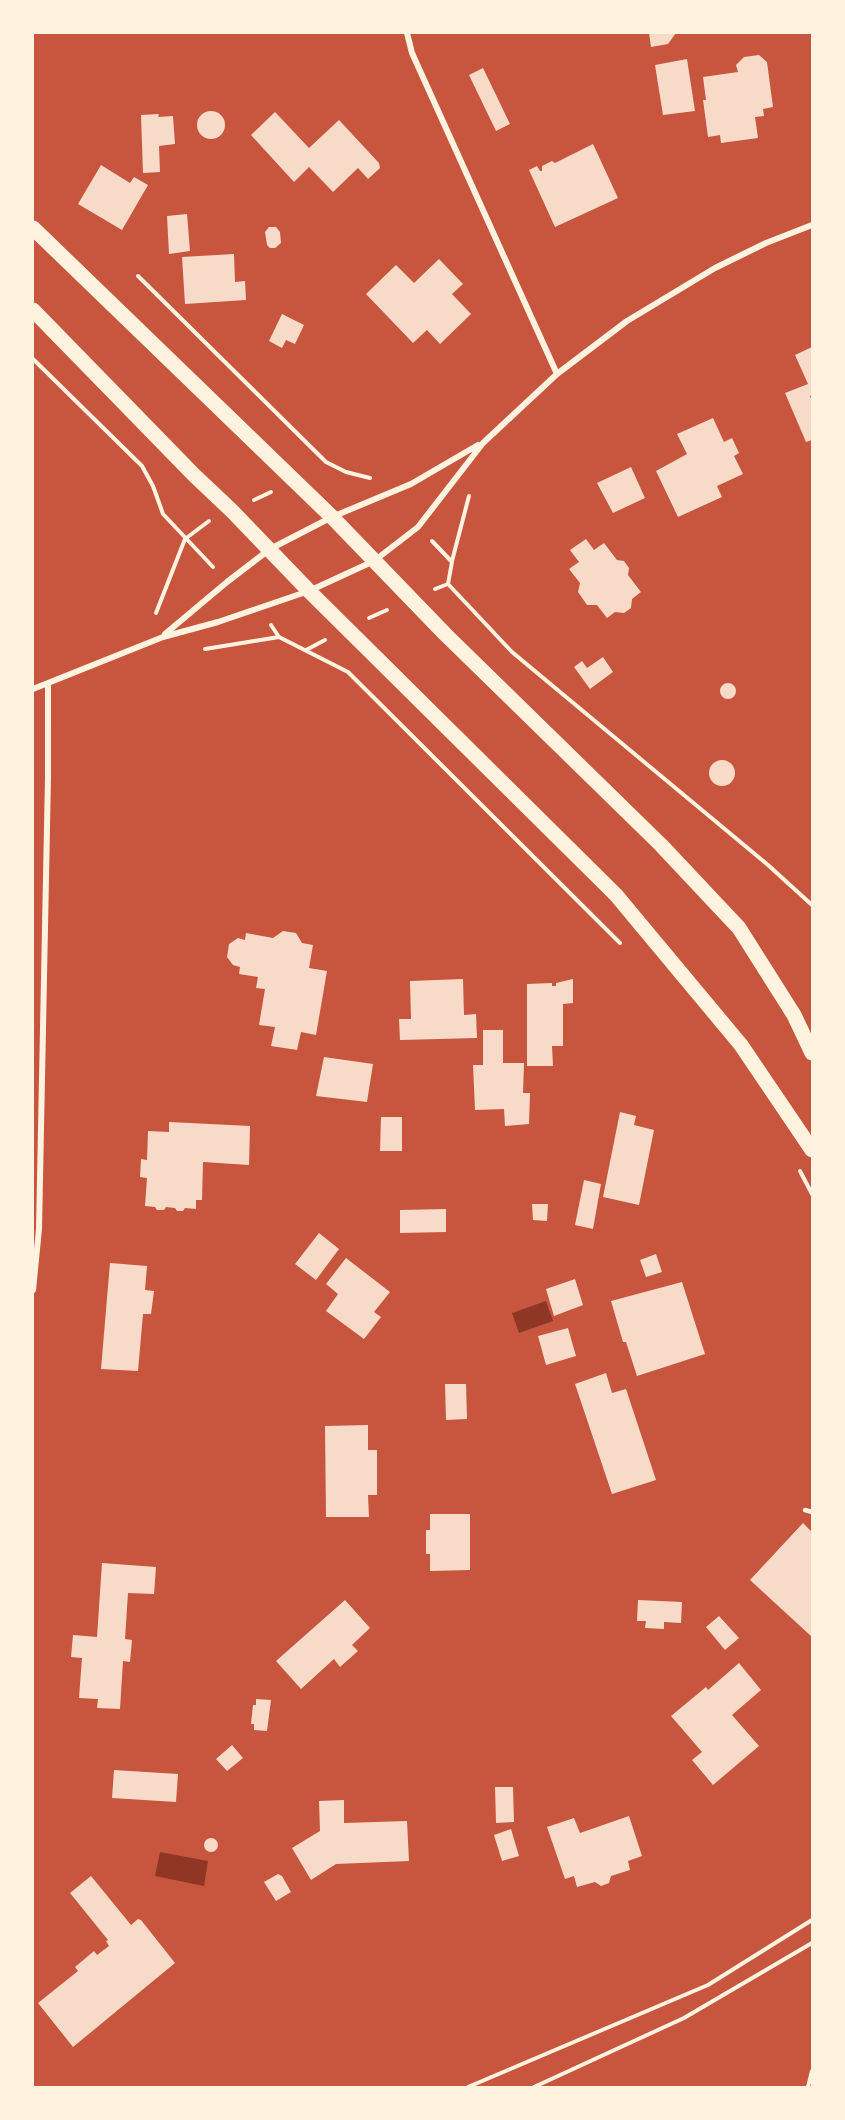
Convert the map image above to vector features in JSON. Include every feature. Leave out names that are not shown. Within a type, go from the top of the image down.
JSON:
[{"type":"main road","points":[[33,228],[332,517],[411,599],[661,845],[739,928],[794,1015],[812,1053]]},
{"type":"main road","points":[[33,310],[309,591],[616,895],[741,1045],[812,1150]]},
{"type":"street","points":[[407,33],[412,53],[557,374]]},
{"type":"street","points":[[33,689],[163,637],[256,610],[309,591],[374,561],[418,527],[483,443],[557,374],[627,321],[715,268],[766,243],[812,225]]},
{"type":"street","points":[[163,637],[227,582],[270,549],[332,517],[411,484],[483,443]]},
{"type":"street","points":[[33,1290],[39,1217],[48,684]]},
{"type":"lane","points":[[805,1510],[812,1512]]},
{"type":"path","points":[[138,276],[326,462],[346,472],[371,478],[386,494]]},
{"type":"path","points":[[33,358],[142,466],[153,486],[163,514],[227,582]]},
{"type":"path","points":[[452,562],[471,486]]},
{"type":"path","points":[[306,650],[346,627],[448,584],[512,652],[768,865],[812,905]]},
{"type":"path","points":[[256,610],[279,638],[348,672],[625,947]]},
{"type":"path","points":[[797,1165],[812,1194]]},
{"type":"path","points":[[468,2087],[708,1985],[812,1920]]},
{"type":"path","points":[[534,2087],[684,2018],[812,1943]]},
{"type":"path","points":[[808,2087],[812,2071]]},
{"type":"shaded area","points":[[546,1301],[553,1321],[519,1333],[512,1313]]},
{"type":"shaded area","points":[[160,1852],[208,1861],[204,1886],[155,1876]]},
{"type":"building","points":[[649,33],[676,33],[668,44],[651,47]]},
{"type":"building","points":[[759,55],[767,62],[773,107],[763,109],[764,116],[755,117],[758,138],[721,143],[720,135],[708,137],[703,100],[706,100],[703,77],[738,72],[736,65],[744,57]]},
{"type":"building","points":[[687,59],[695,111],[663,115],[655,65]]},
{"type":"building","points":[[483,68],[510,124],[496,131],[469,75]]},
{"type":"building","points":[[211,111],[221,115],[225,125],[221,135],[211,139],[201,135],[197,125],[201,115]]},
{"type":"building","points":[[275,112],[309,148],[339,120],[379,163],[380,168],[368,179],[358,168],[333,192],[309,167],[294,182],[251,135]]},
{"type":"building","points":[[159,114],[158,117],[173,116],[175,144],[159,146],[160,172],[143,173],[141,115]]},
{"type":"building","points":[[593,144],[618,198],[555,227],[529,170],[537,166],[542,171],[542,166],[552,161],[555,163]]},
{"type":"building","points":[[101,165],[130,183],[134,177],[148,185],[122,230],[78,204]]},
{"type":"building","points":[[187,214],[190,251],[169,254],[167,216]]},
{"type":"building","points":[[269,227],[276,227],[280,232],[281,243],[275,248],[267,245],[265,232]]},
{"type":"building","points":[[234,254],[235,282],[245,281],[246,300],[185,304],[182,257]]},
{"type":"building","points":[[439,259],[463,284],[452,294],[471,314],[440,344],[427,330],[413,343],[366,294],[396,265],[414,283]]},
{"type":"building","points":[[282,314],[304,325],[295,344],[286,340],[282,348],[269,341]]},
{"type":"building","points":[[812,347],[812,395],[810,396],[812,440],[806,442],[785,393],[808,384],[795,355]]},
{"type":"building","points":[[713,418],[724,442],[732,438],[739,453],[734,456],[743,474],[717,486],[722,497],[678,517],[656,471],[687,454],[677,434]]},
{"type":"building","points":[[631,467],[645,498],[613,513],[597,483]]},
{"type":"building","points":[[586,539],[594,550],[604,543],[617,560],[624,561],[629,568],[628,575],[641,592],[632,599],[631,608],[624,613],[615,612],[607,618],[597,605],[587,605],[578,592],[580,583],[569,569],[579,562],[570,550]]},
{"type":"building","points":[[603,657],[613,672],[590,689],[574,667],[582,661],[587,668]]},
{"type":"building","points":[[725,683],[731,683],[736,691],[734,697],[725,699],[720,694],[720,688]]},
{"type":"building","points":[[722,760],[732,763],[735,773],[732,783],[722,786],[712,783],[709,773],[712,763]]},
{"type":"building","points":[[283,931],[296,933],[302,943],[313,945],[309,968],[327,971],[316,1035],[301,1032],[297,1050],[271,1046],[275,1027],[259,1025],[265,989],[256,988],[258,977],[239,974],[240,967],[233,965],[227,957],[229,944],[238,938],[245,940],[246,933],[273,938]]},
{"type":"building","points":[[463,979],[464,1015],[476,1014],[477,1038],[400,1040],[399,1019],[411,1019],[410,981]]},
{"type":"building","points":[[573,979],[573,1003],[563,1004],[563,1046],[552,1046],[553,1066],[527,1066],[527,984],[552,983],[552,986],[556,986],[556,983]]},
{"type":"building","points":[[483,1030],[503,1030],[503,1063],[524,1063],[523,1093],[530,1093],[529,1124],[505,1126],[504,1109],[475,1110],[473,1065],[483,1065]]},
{"type":"building","points":[[324,1057],[373,1064],[367,1102],[316,1096]]},
{"type":"building","points":[[620,1112],[636,1116],[634,1125],[654,1130],[639,1205],[603,1197]]},
{"type":"building","points":[[381,1117],[402,1117],[402,1151],[380,1151]]},
{"type":"building","points":[[169,1122],[250,1126],[249,1165],[203,1162],[202,1200],[196,1200],[196,1209],[185,1208],[183,1211],[177,1211],[175,1208],[166,1207],[164,1210],[157,1210],[155,1207],[145,1206],[147,1178],[140,1177],[141,1159],[147,1160],[148,1131],[169,1132]]},
{"type":"building","points":[[584,1180],[601,1184],[593,1229],[575,1225]]},
{"type":"building","points":[[532,1204],[548,1204],[547,1221],[533,1220]]},
{"type":"building","points":[[446,1209],[446,1232],[400,1233],[400,1210]]},
{"type":"building","points":[[319,1233],[339,1249],[316,1280],[295,1264]]},
{"type":"building","points":[[656,1254],[662,1272],[646,1277],[640,1260]]},
{"type":"building","points":[[346,1258],[390,1292],[374,1312],[381,1317],[364,1339],[326,1311],[338,1294],[326,1284]]},
{"type":"building","points":[[110,1263],[147,1266],[145,1290],[154,1291],[151,1314],[143,1314],[138,1371],[101,1369]]},
{"type":"building","points":[[575,1279],[583,1305],[554,1316],[546,1289]]},
{"type":"building","points":[[682,1282],[705,1354],[637,1376],[626,1342],[623,1342],[611,1301]]},
{"type":"building","points":[[568,1328],[576,1356],[546,1365],[538,1336]]},
{"type":"building","points":[[606,1373],[612,1393],[626,1389],[656,1480],[612,1494],[575,1384]]},
{"type":"building","points":[[445,1384],[466,1384],[467,1419],[446,1420]]},
{"type":"building","points":[[368,1425],[368,1450],[377,1450],[377,1495],[368,1495],[369,1517],[326,1517],[325,1426]]},
{"type":"building","points":[[430,1514],[470,1514],[470,1570],[430,1571],[430,1554],[426,1554],[426,1530],[430,1530]]},
{"type":"building","points":[[803,1523],[812,1532],[812,1637],[750,1580]]},
{"type":"building","points":[[102,1563],[156,1567],[154,1594],[128,1593],[125,1639],[132,1640],[130,1662],[123,1661],[120,1709],[97,1708],[98,1699],[79,1698],[82,1658],[71,1657],[73,1635],[97,1637]]},
{"type":"building","points":[[345,1600],[370,1628],[352,1645],[358,1651],[340,1667],[334,1659],[301,1689],[276,1661]]},
{"type":"building","points":[[638,1600],[682,1602],[681,1623],[664,1622],[664,1629],[645,1628],[646,1621],[637,1621]]},
{"type":"building","points":[[719,1616],[739,1638],[725,1650],[706,1627]]},
{"type":"building","points":[[739,1663],[761,1690],[732,1715],[759,1746],[713,1785],[692,1760],[702,1752],[671,1716],[706,1687],[708,1690]]},
{"type":"building","points":[[256,1699],[271,1700],[267,1731],[254,1730],[254,1724],[251,1724]]},
{"type":"building","points":[[232,1745],[243,1758],[227,1771],[216,1759]]},
{"type":"building","points":[[114,1770],[178,1774],[176,1802],[112,1798]]},
{"type":"building","points":[[495,1787],[513,1787],[514,1822],[496,1823]]},
{"type":"building","points":[[344,1800],[344,1823],[407,1821],[409,1861],[336,1864],[311,1880],[292,1848],[320,1831],[319,1801]]},
{"type":"building","points":[[629,1816],[642,1856],[628,1861],[630,1870],[611,1876],[609,1883],[601,1886],[595,1882],[577,1887],[574,1876],[565,1879],[547,1827],[574,1818],[580,1833]]},
{"type":"building","points":[[511,1829],[519,1856],[502,1861],[494,1835]]},
{"type":"building","points":[[211,1838],[216,1840],[218,1845],[216,1850],[211,1852],[206,1850],[204,1845],[206,1840]]},
{"type":"building","points":[[278,1874],[282,1876],[291,1892],[276,1901],[264,1882]]},
{"type":"building","points":[[91,1876],[131,1925],[138,1919],[141,1920],[175,1963],[73,2047],[38,2003],[78,1971],[75,1967],[94,1951],[97,1955],[109,1946],[106,1941],[108,1940],[70,1893]]}]
